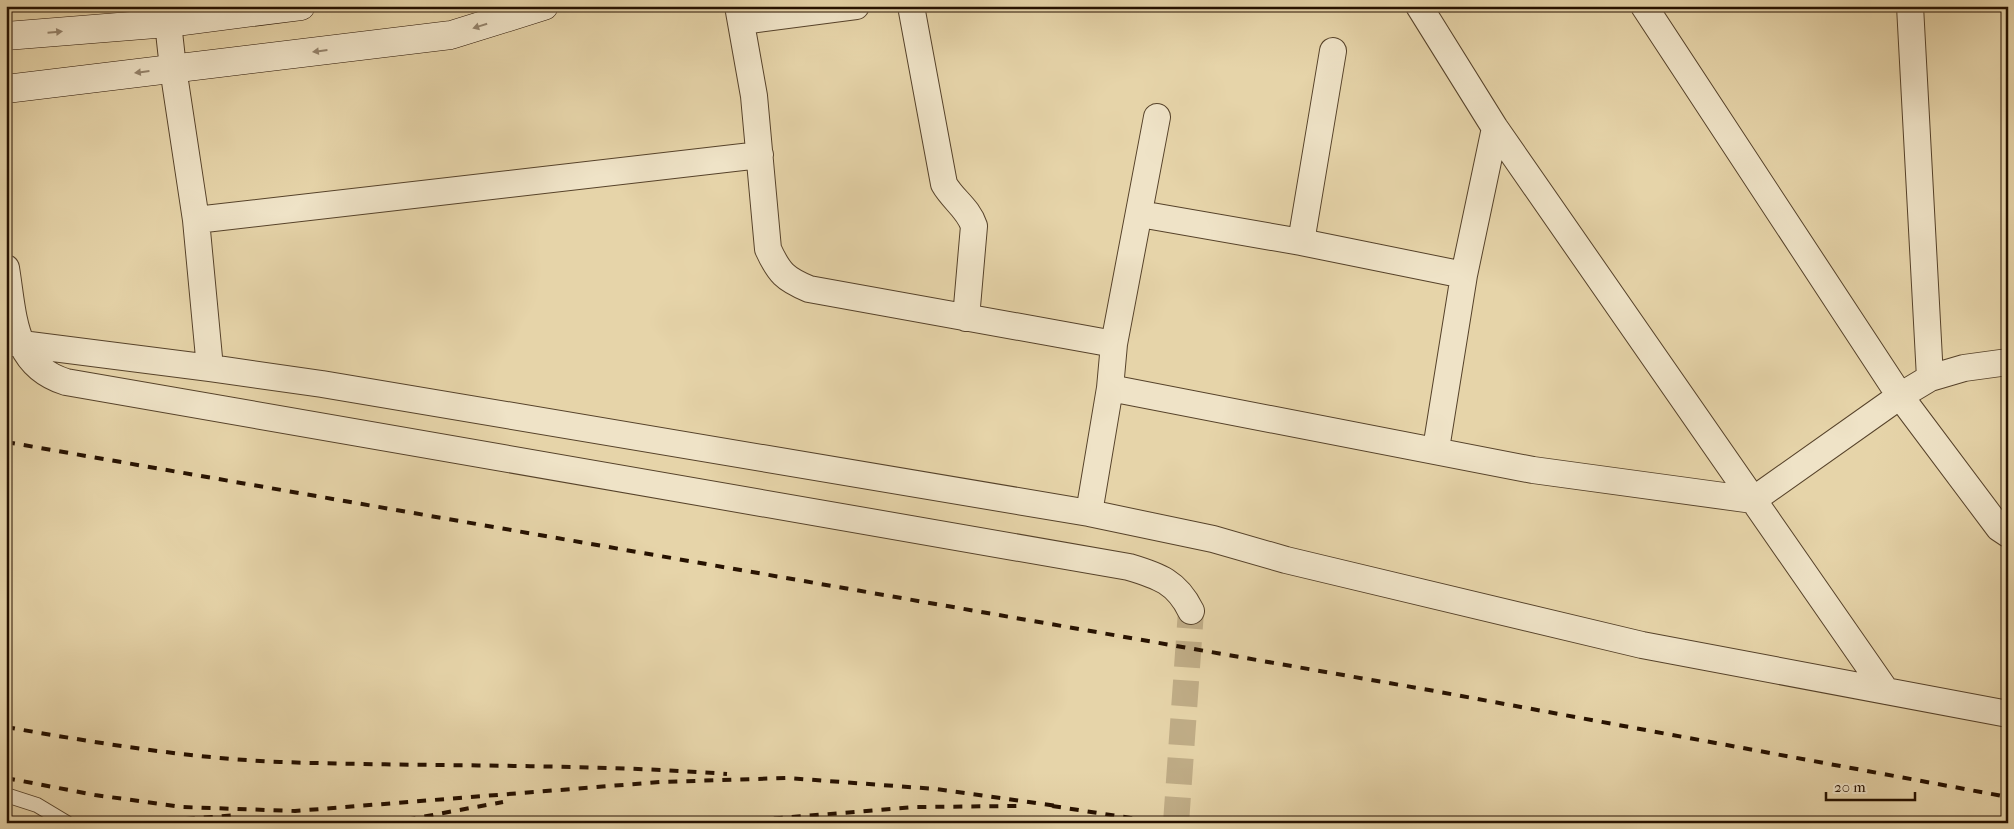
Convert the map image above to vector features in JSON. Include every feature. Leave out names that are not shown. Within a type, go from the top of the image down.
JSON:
[{"type":"street","points":[[6,36],[168,23],[269,8],[301,6]]},
{"type":"street","points":[[6,89],[451,35],[544,6]]},
{"type":"street","points":[[856,6],[740,14],[754,96],[768,249],[777,268],[788,280],[809,290],[1114,344]]},
{"type":"street","points":[[912,6],[941,176],[950,194],[970,213],[974,226],[966,318]]},
{"type":"street","points":[[1419,6],[1495,128],[1886,691]]},
{"type":"street","points":[[1644,6],[1900,396],[1999,528],[2008,534]]},
{"type":"street","points":[[1910,6],[1930,378]]},
{"type":"street","points":[[168,23],[196,220],[210,368]]},
{"type":"street","points":[[1301,242],[1333,51]]},
{"type":"street","points":[[1089,513],[1110,388],[1114,344],[1158,116]]},
{"type":"street","points":[[1436,449],[1464,275],[1495,128]]},
{"type":"street","points":[[196,220],[760,154]]},
{"type":"street","points":[[1140,214],[1301,242],[1464,275]]},
{"type":"street","points":[[6,268],[13,342],[35,367],[49,376],[66,382],[1129,567],[1161,576],[1185,599],[1190,611]]},
{"type":"street","points":[[13,342],[210,368],[1089,513],[1213,539],[1286,560],[1642,645],[2008,714]]},
{"type":"street","points":[[1110,388],[1436,449],[1533,470],[1753,500],[1900,396],[1930,378],[1964,368],[2008,362]]},
{"type":"lane","points":[[6,795],[38,805],[67,823]]},
{"type":"tunnel","points":[[1176,823],[1191,611]]},
{"type":"railway","points":[[6,442],[1429,690],[2008,797]]},
{"type":"railway","points":[[6,727],[143,749],[246,760],[336,764],[615,768],[727,774]]},
{"type":"railway","points":[[6,778],[95,795],[182,807],[295,811],[660,782],[787,778],[936,789],[1057,806]]},
{"type":"railway","points":[[389,823],[503,802]]},
{"type":"railway","points":[[720,823],[914,807],[1020,806]]},
{"type":"railway","points":[[1052,806],[1164,823]]},
{"type":"railway","points":[[132,823],[238,815]]}]
